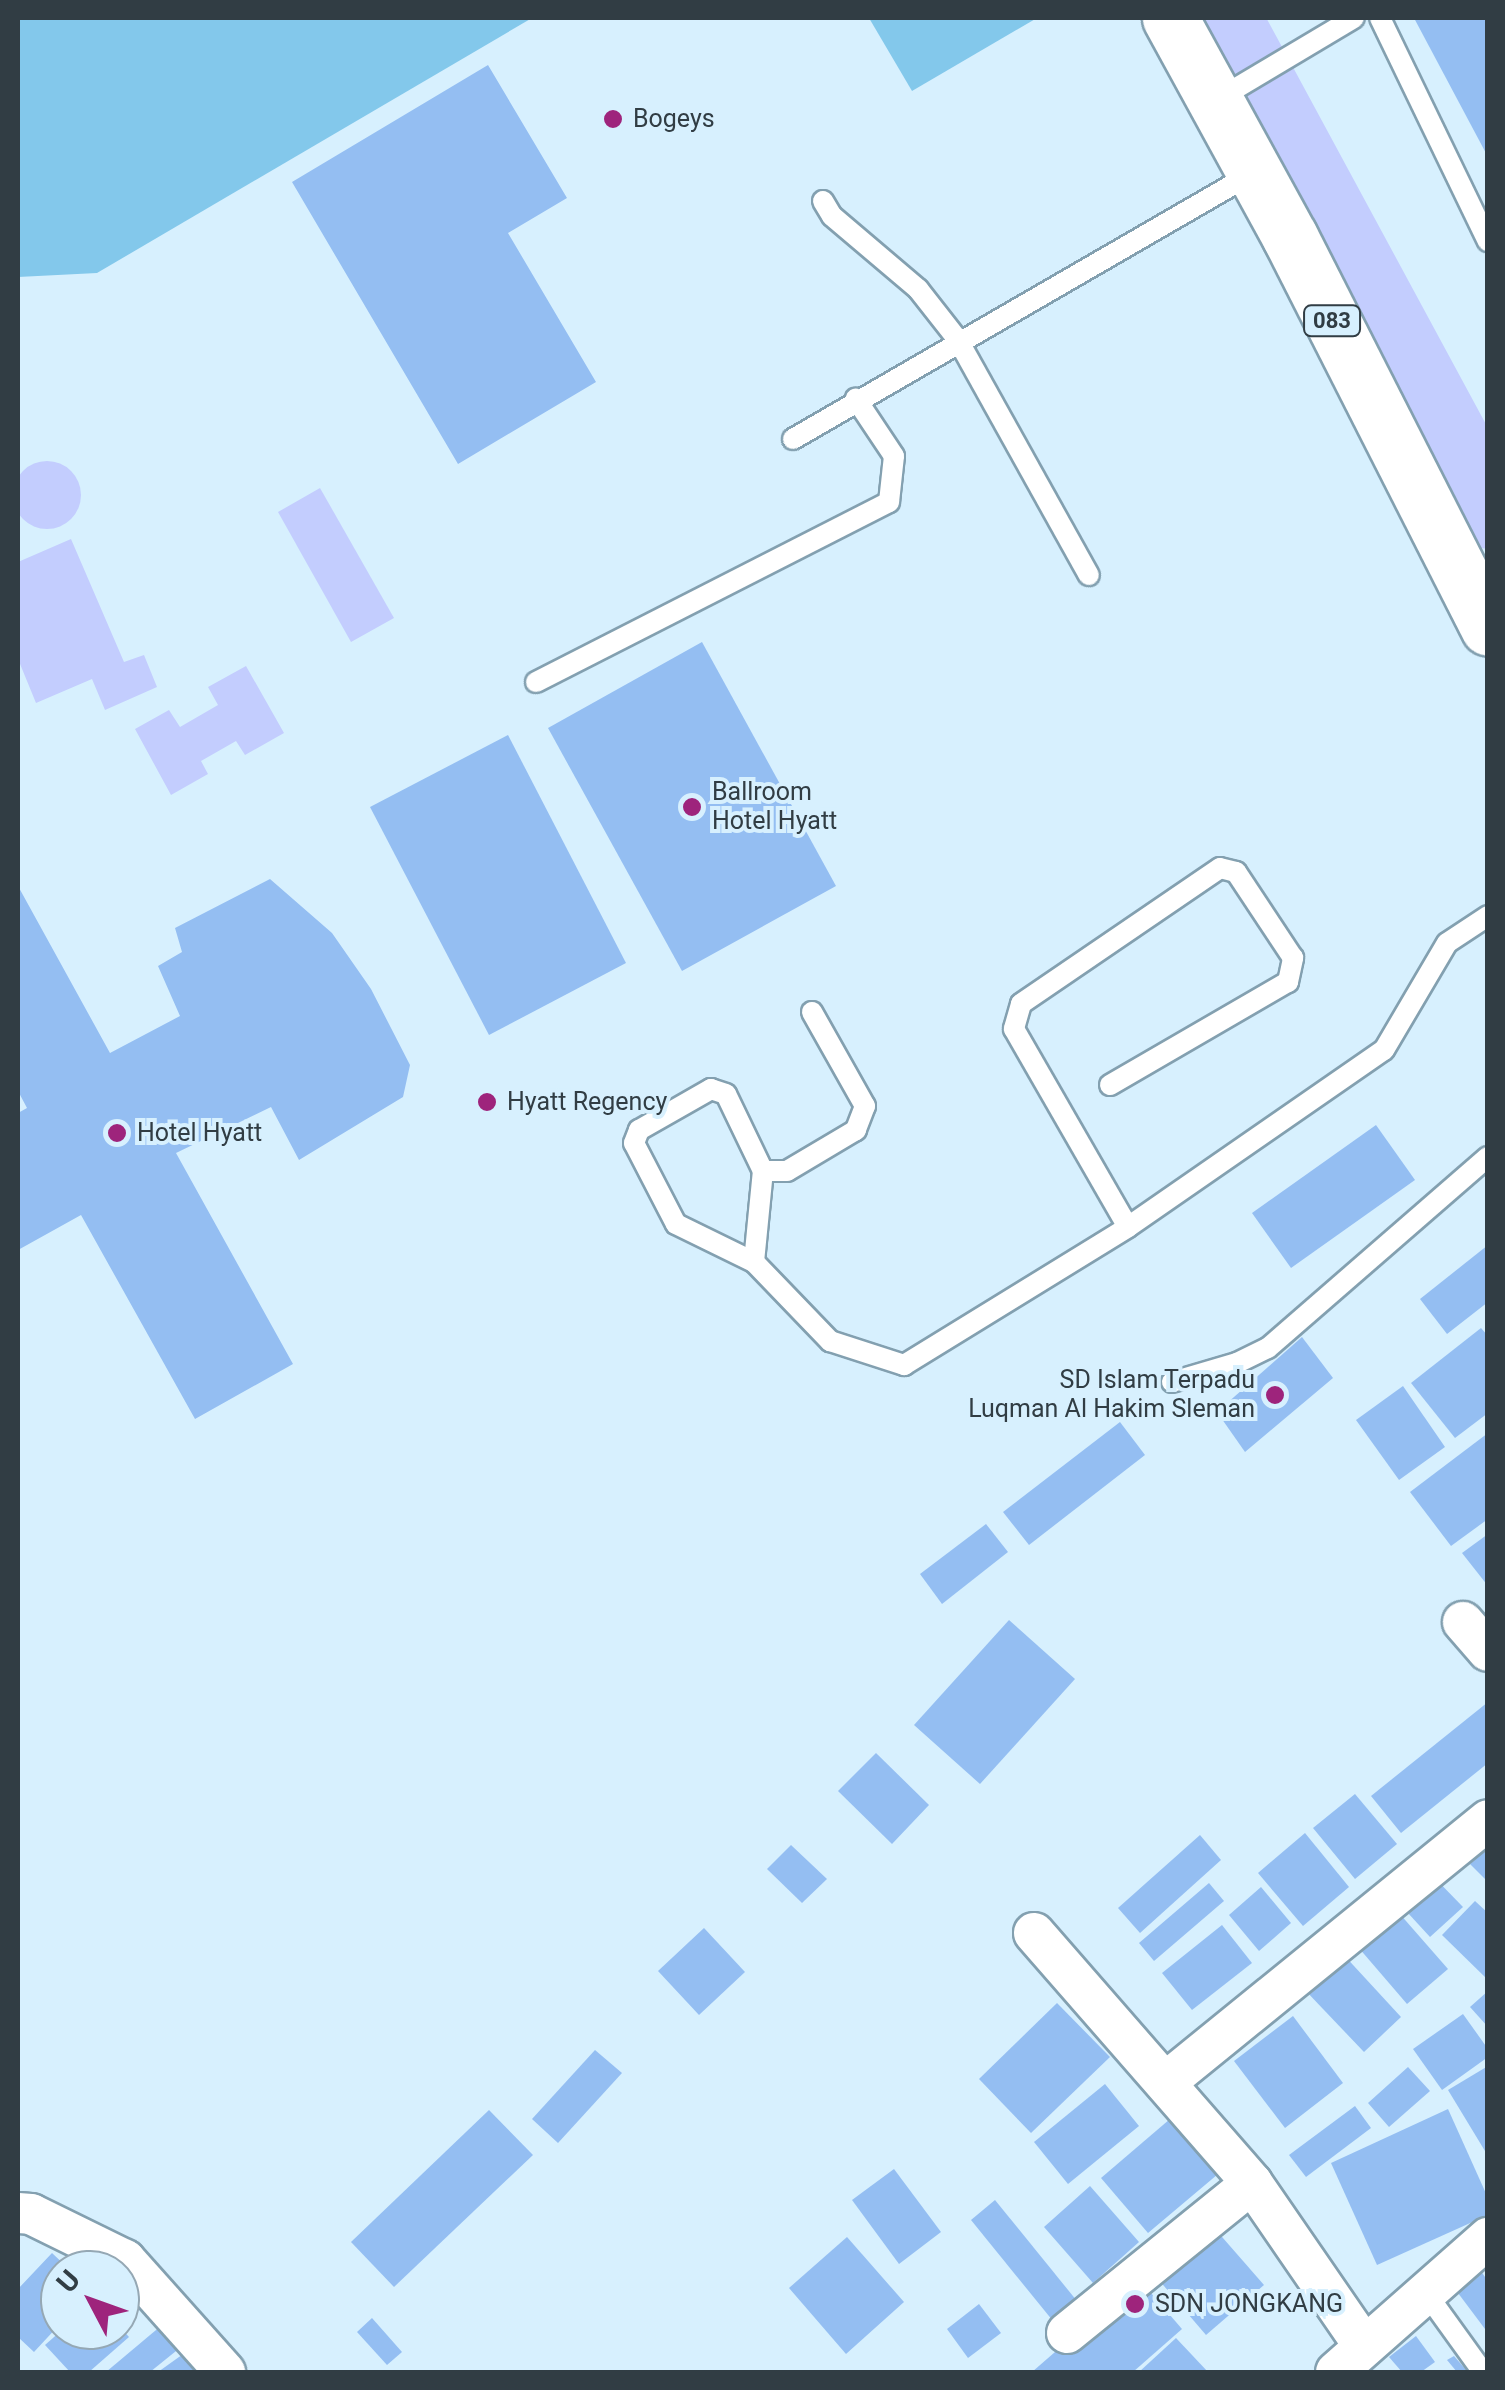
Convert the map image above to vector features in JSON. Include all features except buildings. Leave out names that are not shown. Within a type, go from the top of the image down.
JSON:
[{"type":"main road","name":"083","points":[[1170,18],[1227,93],[1255,172],[1488,628]]},
{"type":"street","points":[[1166,2082],[1488,1820]]},
{"type":"street","points":[[1034,1934],[1252,2183],[1350,2359],[1488,2238]]},
{"type":"street","points":[[1067,2333],[1252,2183]]},
{"type":"street","points":[[18,2213],[31,2214],[125,2260],[225,2372]]},
{"type":"lane","points":[[1227,93],[1354,18]]},
{"type":"lane","points":[[1380,18],[1488,240]]},
{"type":"lane","points":[[793,439],[958,340],[1255,172]]},
{"type":"lane","points":[[823,200],[832,216],[918,288],[958,340],[1089,575]]},
{"type":"lane","points":[[536,682],[889,502],[894,456],[856,399]]},
{"type":"lane","points":[[1110,1085],[1288,982],[1293,958],[1236,872],[1220,868],[1021,1004],[1014,1029],[1128,1226]]},
{"type":"lane","points":[[754,1262],[763,1171],[726,1094],[711,1089],[634,1135],[634,1143],[676,1224],[754,1262],[830,1340],[904,1365],[1128,1226],[1384,1050],[1447,943],[1488,916]]},
{"type":"lane","points":[[763,1171],[787,1171],[856,1130],[865,1106],[812,1012]]},
{"type":"lane","points":[[1172,1382],[1237,1363],[1268,1348],[1488,1157]]},
{"type":"lane","points":[[1426,2293],[1483,2372]]},
{"type":"shaded area","points":[[18,18],[532,18],[97,273],[18,277]]},
{"type":"shaded area","points":[[869,18],[1037,18],[912,91]]},
{"type":"shaded area","points":[[47,461],[71,471],[81,495],[71,519],[47,529],[23,519],[13,495],[23,471]]},
{"type":"shaded area","points":[[320,488],[394,618],[351,642],[278,512]]},
{"type":"shaded area","points":[[71,539],[124,662],[144,655],[157,687],[105,710],[92,679],[36,703],[18,659],[18,562]]},
{"type":"shaded area","points":[[246,666],[284,733],[245,755],[236,741],[201,761],[208,774],[171,795],[135,729],[169,710],[180,727],[218,705],[208,687]]},
{"type":"waterway","points":[[1222,18],[1488,510]]},
{"type":"place","name":"Bogeys","points":[[613,119]]},
{"type":"place","name":"Ballroom Hotel Hyatt","points":[[692,807]]},
{"type":"place","name":"Hyatt Regency","points":[[487,1102]]},
{"type":"place","name":"Hotel Hyatt","points":[[117,1133]]},
{"type":"place","name":"SD Islam Terpadu Luqman Al Hakim Sleman","points":[[1275,1395]]},
{"type":"place","name":"SDN JONGKANG","points":[[1135,2304]]}]
